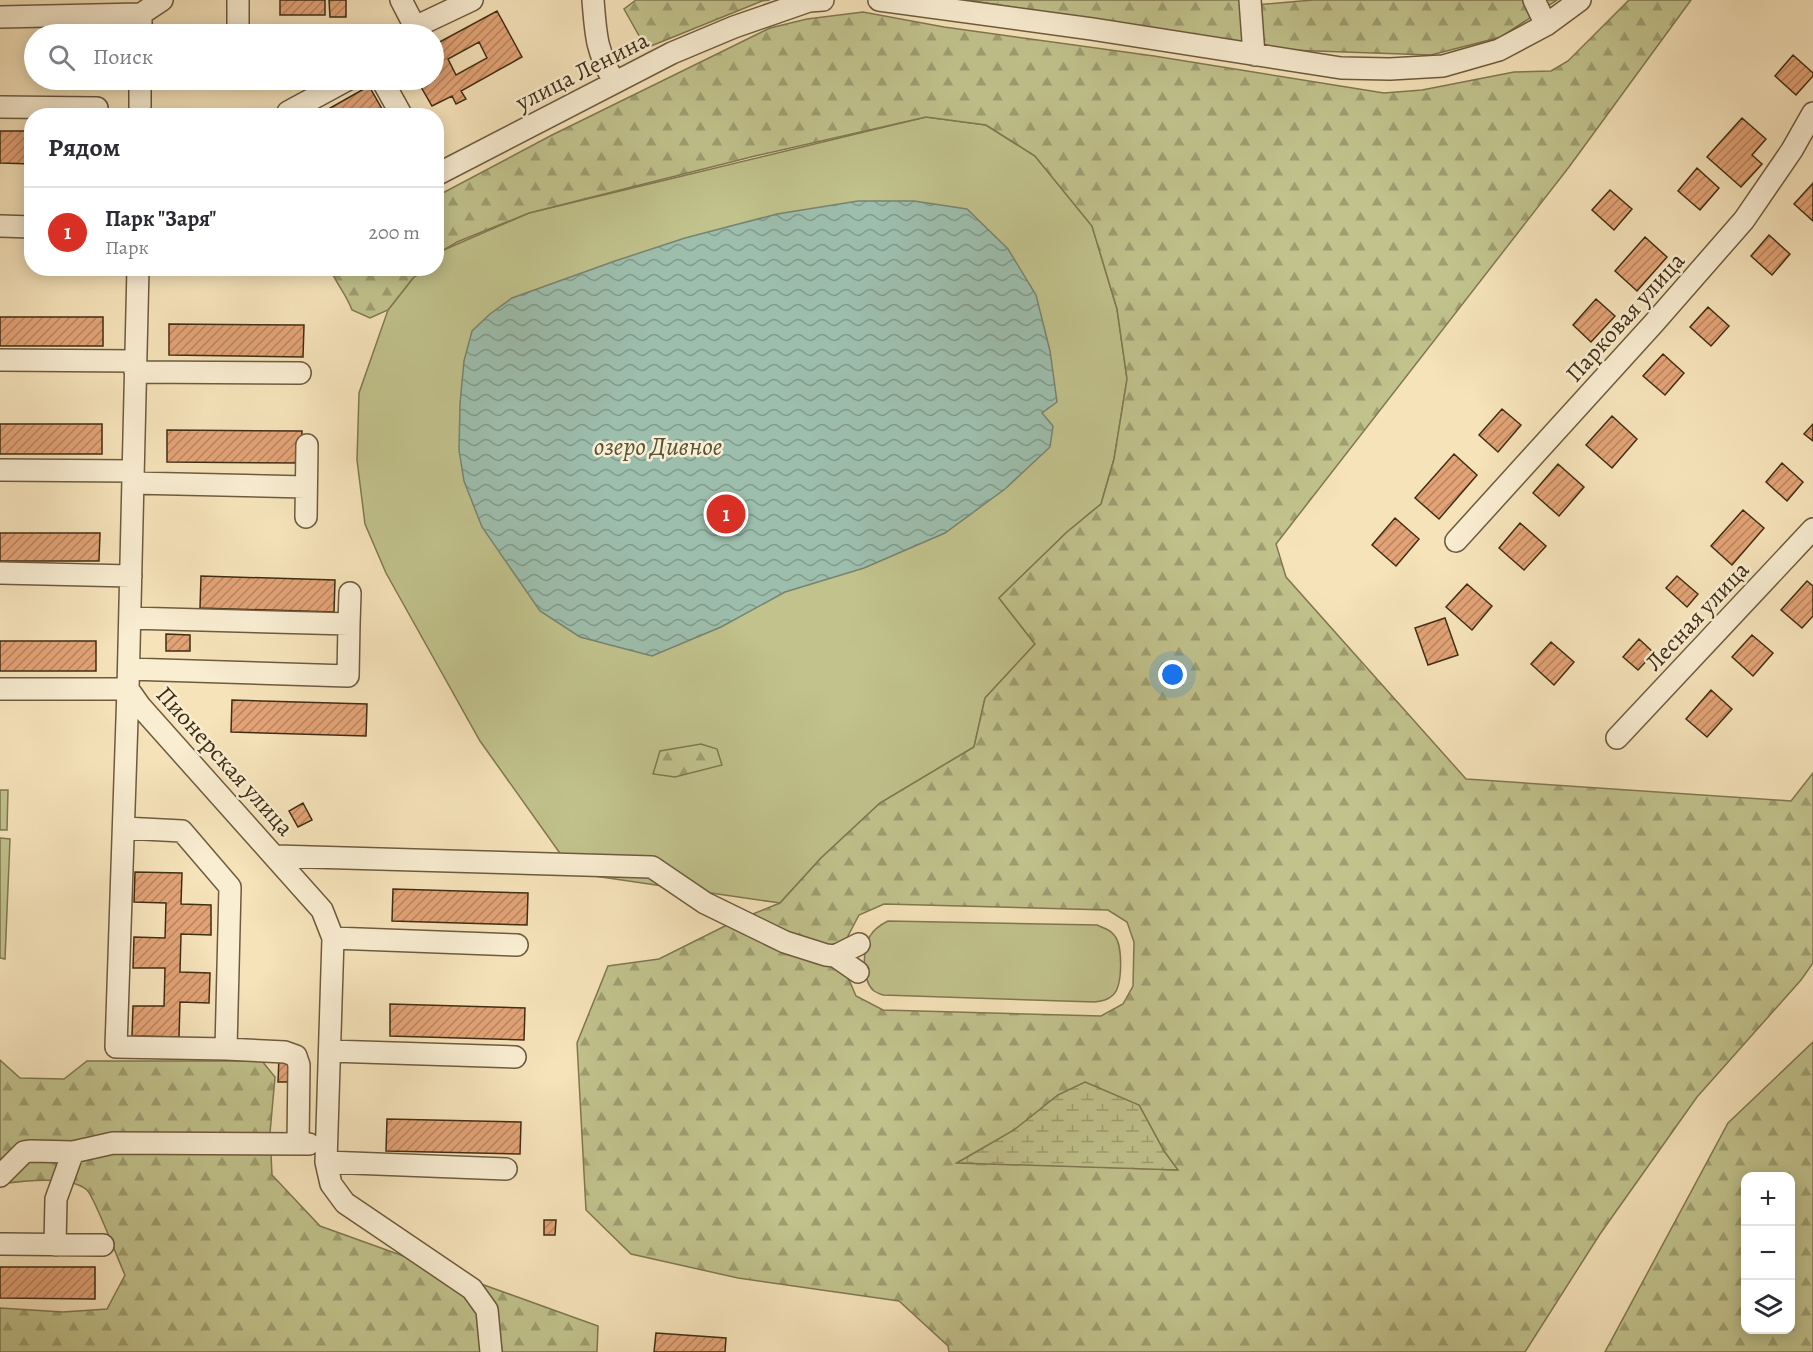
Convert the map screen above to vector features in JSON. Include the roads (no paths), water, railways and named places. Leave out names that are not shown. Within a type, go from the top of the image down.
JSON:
[{"type":"street","points":[[0,17],[141,24],[162,0]]},
{"type":"street","points":[[238,0],[238,24]]},
{"type":"street","points":[[401,0],[413,24]]},
{"type":"street","points":[[421,24],[472,0]]},
{"type":"street","points":[[593,0],[596,42],[601,59],[614,82]]},
{"type":"street","name":"улица Ленина","points":[[444,171],[672,53],[734,27],[814,0]]},
{"type":"street","points":[[879,0],[1341,68],[1390,69],[1443,66],[1499,50],[1546,25],[1580,0]]},
{"type":"street","points":[[1250,0],[1254,55]]},
{"type":"street","points":[[1534,0],[1546,25]]},
{"type":"street","points":[[140,90],[140,108]]},
{"type":"street","points":[[295,108],[329,90]]},
{"type":"street","points":[[388,90],[398,108]]},
{"type":"street","points":[[0,107],[96,108]]},
{"type":"street","name":"Парковая улица","points":[[1456,541],[1744,220],[1792,150],[1813,113]]},
{"type":"street","points":[[0,226],[24,227]]},
{"type":"street","points":[[138,276],[130,618],[116,1047],[226,1049],[285,1052],[296,1056],[299,1065],[298,1144]]},
{"type":"street","points":[[0,360],[300,373]]},
{"type":"street","points":[[306,517],[307,445]]},
{"type":"street","points":[[0,470],[306,488]]},
{"type":"street","name":"Лесная улица","points":[[1617,738],[1813,529]]},
{"type":"street","points":[[0,573],[131,576]]},
{"type":"street","points":[[0,689],[128,679],[348,676],[350,593]]},
{"type":"street","points":[[130,618],[350,624]]},
{"type":"street","name":"Пионерская улица","points":[[128,679],[140,706],[322,910],[333,938],[326,1153]]},
{"type":"street","points":[[124,828],[182,831],[230,887],[226,1049]]},
{"type":"street","points":[[276,856],[652,867],[705,903],[785,942],[835,956],[858,972]]},
{"type":"street","points":[[333,938],[517,945]]},
{"type":"street","points":[[835,956],[859,944]]},
{"type":"street","points":[[330,1051],[515,1057]]},
{"type":"street","points":[[0,1176],[24,1152],[74,1152],[113,1143],[298,1144],[326,1153],[506,1169]]},
{"type":"street","points":[[55,1245],[56,1199],[74,1152]]},
{"type":"street","points":[[326,1153],[331,1184],[345,1203],[472,1289],[487,1310],[491,1352]]},
{"type":"street","points":[[0,1244],[103,1245]]},
{"type":"water","name":"озеро Дивное","points":[[858,201],[914,201],[967,209],[1008,249],[1036,295],[1050,351],[1057,402],[1042,413],[1053,426],[1050,447],[1005,489],[945,533],[864,568],[785,592],[721,627],[652,656],[580,637],[540,611],[482,527],[464,481],[459,450],[460,404],[464,361],[472,331],[512,298],[615,261],[685,238],[777,214]]},
{"type":"place","name":"Парк \"Заря\"","points":[[726,514]]}]
